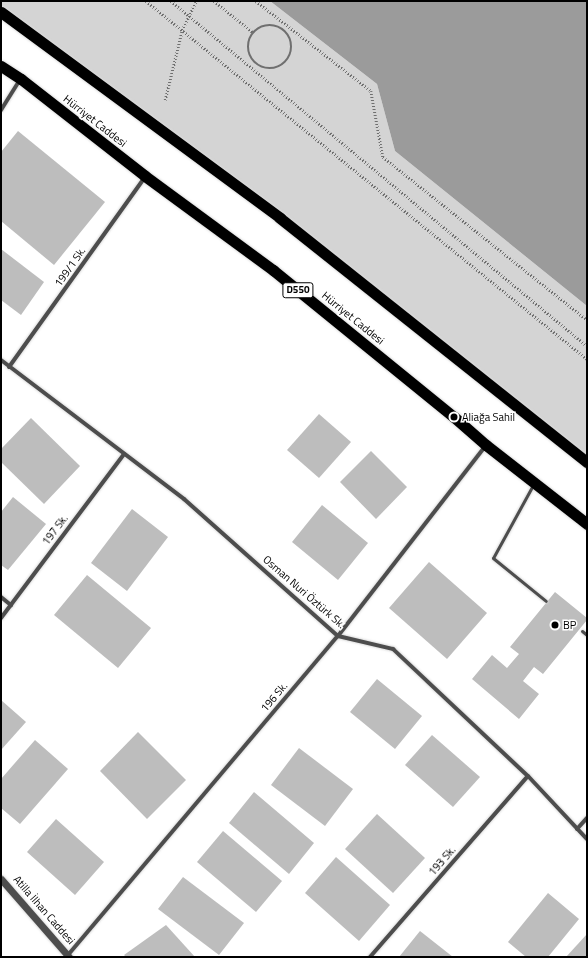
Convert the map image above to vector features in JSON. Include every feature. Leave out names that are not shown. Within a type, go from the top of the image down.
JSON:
[{"type":"highway","points":[[1,12],[280,218],[587,462]]},
{"type":"highway","name":"Hürriyet Caddesi","points":[[1,66],[21,79],[145,176],[273,270],[454,417],[486,445],[587,524]]},
{"type":"street","points":[[1,110],[21,79]]},
{"type":"street","name":"199/1 Sk.","points":[[9,368],[145,176]]},
{"type":"street","name":"Osman Nuri Öztürk Sk.","points":[[1,360],[9,368],[184,499],[338,636],[393,649],[528,776],[587,839]]},
{"type":"street","name":"196 Sk.","points":[[69,956],[338,636],[486,445]]},
{"type":"street","name":"197 Sk.","points":[[1,618],[124,454]]},
{"type":"street","points":[[1,597],[11,605]]},
{"type":"street","name":"193 Sk.","points":[[370,957],[528,776]]},
{"type":"street","points":[[576,829],[587,818]]},
{"type":"street","name":"Atilla İlhan Caddesi","points":[[1,879],[69,956]]},
{"type":"lane","points":[[534,483],[493,558],[546,601]]},
{"type":"lane","points":[[582,631],[587,635]]},
{"type":"path","points":[[146,1],[587,359]]},
{"type":"path","points":[[171,1],[587,346]]},
{"type":"path","points":[[165,100],[182,30],[196,1]]},
{"type":"path","points":[[214,1],[254,33]]},
{"type":"path","points":[[256,1],[371,91],[383,157],[587,320]]},
{"type":"path","points":[[280,28],[285,24]]},
{"type":"path","points":[[266,26],[280,28],[286,32],[292,45],[289,59],[277,68],[270,70],[257,65],[249,53],[248,46],[254,33],[266,26]]},
{"type":"path","points":[[253,68],[257,65]]},
{"type":"shaded area","points":[[1,1],[270,1],[377,84],[395,151],[587,306],[587,462],[280,218],[1,12]]},
{"type":"shaded area","points":[[270,1],[587,1],[587,306],[395,151],[377,84]]},
{"type":"building","points":[[18,131],[105,202],[54,265],[1,221],[1,152]]},
{"type":"building","points":[[1,249],[44,282],[21,315],[1,300]]},
{"type":"building","points":[[319,414],[351,442],[319,478],[287,450]]},
{"type":"building","points":[[31,418],[80,466],[44,504],[1,462],[1,449]]},
{"type":"building","points":[[371,451],[407,487],[376,519],[340,482]]},
{"type":"building","points":[[13,497],[46,524],[8,570],[1,565],[1,512]]},
{"type":"building","points":[[322,505],[368,543],[338,580],[292,542]]},
{"type":"building","points":[[132,509],[168,537],[127,591],[91,563]]},
{"type":"building","points":[[429,562],[487,613],[447,659],[389,608]]},
{"type":"building","points":[[87,575],[151,628],[118,668],[54,615]]},
{"type":"building","points":[[555,592],[587,618],[587,620],[543,674],[534,667],[523,681],[539,694],[519,719],[472,679],[492,655],[507,668],[519,654],[510,647]]},
{"type":"building","points":[[377,679],[422,716],[395,749],[350,712]]},
{"type":"building","points":[[1,700],[26,722],[1,750]]},
{"type":"building","points":[[138,732],[186,780],[147,819],[100,771]]},
{"type":"building","points":[[432,735],[480,777],[453,807],[405,765]]},
{"type":"building","points":[[35,740],[68,769],[20,824],[1,808],[1,779]]},
{"type":"building","points":[[299,748],[353,789],[325,826],[271,785]]},
{"type":"building","points":[[254,792],[314,843],[289,874],[229,823]]},
{"type":"building","points":[[377,814],[425,858],[393,893],[345,849]]},
{"type":"building","points":[[56,819],[104,862],[75,895],[27,852]]},
{"type":"building","points":[[223,831],[282,881],[256,912],[197,862]]},
{"type":"building","points":[[336,857],[390,905],[359,941],[305,893]]},
{"type":"building","points":[[183,877],[244,923],[219,955],[158,909]]},
{"type":"building","points":[[548,893],[579,919],[548,957],[526,957],[508,942]]},
{"type":"building","points":[[166,925],[195,957],[126,957],[124,955]]},
{"type":"building","points":[[420,931],[453,957],[399,957]]},
{"type":"building","points":[[587,934],[587,957],[566,957]]},
{"type":"place","name":"Aliağa Sahil","points":[[454,417]]},
{"type":"place","name":"BP","points":[[555,625]]}]
